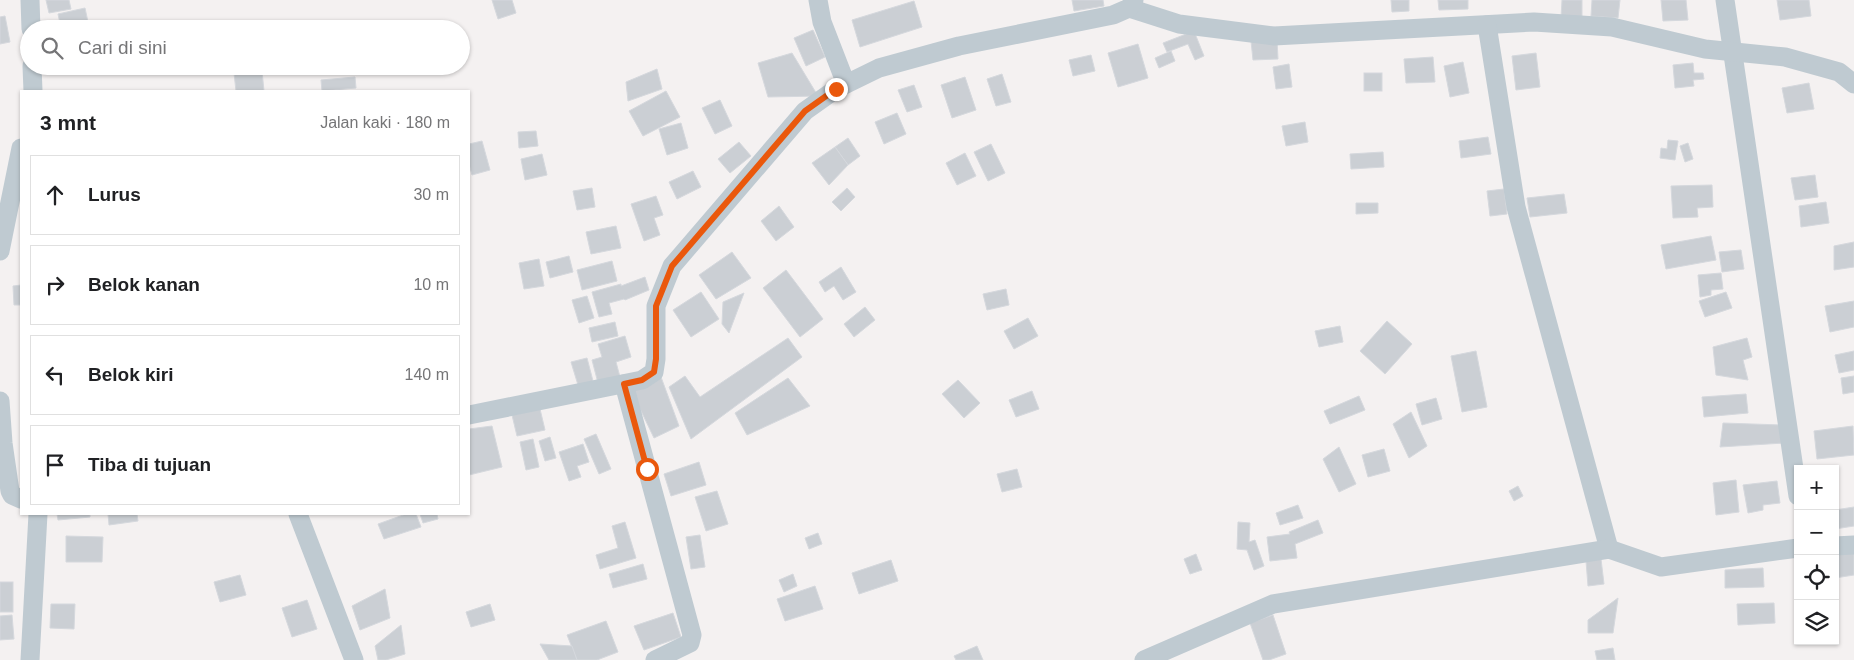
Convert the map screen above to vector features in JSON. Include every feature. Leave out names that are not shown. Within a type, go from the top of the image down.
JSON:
[{"type":"street","points":[[30,0],[31,20]]},
{"type":"street","points":[[818,0],[822,22],[846,84]]},
{"type":"street","points":[[1725,0],[1794,469]]},
{"type":"street","points":[[470,415],[642,380],[654,372],[656,359],[656,306],[672,266],[805,111],[836,89],[878,68],[950,48],[1113,15],[1131,4],[1179,24],[1274,36],[1534,22],[1612,27],[1705,49],[1784,57],[1839,72],[1854,84]]},
{"type":"street","points":[[1487,25],[1516,207],[1609,549]]},
{"type":"street","points":[[32,75],[33,90]]},
{"type":"street","points":[[0,251],[20,153]]},
{"type":"street","points":[[624,384],[692,635],[690,644],[656,660]]},
{"type":"street","points":[[0,400],[3,443],[10,491],[12,495],[20,499]]},
{"type":"street","points":[[30,660],[38,515]]},
{"type":"street","points":[[298,515],[350,659]]},
{"type":"street","points":[[1839,546],[1854,545]]},
{"type":"street","points":[[1144,660],[1273,604],[1609,549],[1661,567],[1794,549]]},
{"type":"building","points":[[46,0],[69,0],[71,9],[49,13]]},
{"type":"building","points":[[492,0],[512,0],[516,13],[498,19]]},
{"type":"building","points":[[1072,0],[1103,0],[1104,6],[1074,11]]},
{"type":"building","points":[[1391,0],[1409,0],[1409,11],[1392,12]]},
{"type":"building","points":[[1438,0],[1468,0],[1468,9],[1439,10]]},
{"type":"building","points":[[1562,0],[1582,0],[1582,18],[1561,18]]},
{"type":"building","points":[[1592,0],[1620,0],[1618,18],[1591,16]]},
{"type":"building","points":[[1661,0],[1686,0],[1688,20],[1663,21]]},
{"type":"building","points":[[1777,0],[1809,0],[1811,16],[1780,20]]},
{"type":"building","points":[[914,1],[922,27],[860,47],[852,20]]},
{"type":"building","points":[[85,8],[88,20],[59,20],[58,14]]},
{"type":"building","points":[[5,16],[10,42],[0,44],[0,17]]},
{"type":"building","points":[[813,30],[825,57],[806,66],[794,38]]},
{"type":"building","points":[[1194,31],[1204,56],[1195,60],[1188,44],[1167,52],[1163,43]]},
{"type":"building","points":[[1277,40],[1278,59],[1253,60],[1251,41]]},
{"type":"building","points":[[1138,44],[1148,78],[1118,87],[1108,53]]},
{"type":"building","points":[[1171,51],[1175,61],[1159,68],[1155,58]]},
{"type":"building","points":[[792,53],[818,96],[768,97],[758,63]]},
{"type":"building","points":[[1536,53],[1540,87],[1516,90],[1512,56]]},
{"type":"building","points":[[1091,55],[1095,71],[1073,76],[1069,60]]},
{"type":"building","points":[[1433,57],[1435,82],[1406,83],[1404,59]]},
{"type":"building","points":[[1463,62],[1469,93],[1450,97],[1444,66]]},
{"type":"building","points":[[1693,63],[1694,73],[1703,73],[1704,79],[1693,80],[1694,86],[1675,88],[1673,65]]},
{"type":"building","points":[[1289,64],[1292,87],[1276,89],[1273,67]]},
{"type":"building","points":[[657,69],[662,89],[628,101],[626,82]]},
{"type":"building","points":[[1364,73],[1382,73],[1382,91],[1364,91]]},
{"type":"building","points":[[1002,74],[1011,102],[996,106],[987,79]]},
{"type":"building","points":[[234,75],[262,75],[264,90],[236,90]]},
{"type":"building","points":[[355,77],[356,88],[322,90],[321,80]]},
{"type":"building","points":[[965,77],[976,110],[952,118],[941,85]]},
{"type":"building","points":[[1809,83],[1814,109],[1787,113],[1782,88]]},
{"type":"building","points":[[914,85],[922,107],[907,112],[898,90]]},
{"type":"building","points":[[666,91],[680,117],[643,136],[629,111]]},
{"type":"building","points":[[720,100],[732,126],[715,134],[702,108]]},
{"type":"building","points":[[897,113],[906,134],[884,144],[875,122]]},
{"type":"building","points":[[1305,122],[1308,142],[1286,146],[1282,126]]},
{"type":"building","points":[[681,123],[688,148],[667,155],[659,129]]},
{"type":"building","points":[[536,131],[538,146],[519,148],[518,132]]},
{"type":"building","points":[[1488,137],[1491,154],[1461,158],[1459,141]]},
{"type":"building","points":[[848,138],[860,156],[848,165],[835,147]]},
{"type":"building","points":[[1668,140],[1678,141],[1675,160],[1660,158],[1661,148],[1667,149]]},
{"type":"building","points":[[482,141],[490,170],[472,175],[470,168],[470,144]]},
{"type":"building","points":[[739,142],[751,156],[730,173],[718,159]]},
{"type":"building","points":[[1688,143],[1693,159],[1685,162],[1680,146]]},
{"type":"building","points":[[991,144],[1005,173],[988,181],[974,152]]},
{"type":"building","points":[[835,147],[848,165],[829,185],[812,163]]},
{"type":"building","points":[[1383,152],[1384,167],[1351,169],[1350,154]]},
{"type":"building","points":[[965,153],[976,176],[957,185],[946,163]]},
{"type":"building","points":[[542,154],[547,175],[525,180],[521,159]]},
{"type":"building","points":[[693,171],[701,187],[677,199],[669,182]]},
{"type":"building","points":[[1815,175],[1818,197],[1795,200],[1791,178]]},
{"type":"building","points":[[1712,185],[1713,207],[1697,208],[1698,217],[1673,218],[1671,186]]},
{"type":"building","points":[[592,188],[595,207],[577,210],[573,191]]},
{"type":"building","points":[[847,188],[855,197],[841,211],[832,202]]},
{"type":"building","points":[[1504,189],[1507,214],[1490,216],[1487,191]]},
{"type":"building","points":[[1564,194],[1567,213],[1530,217],[1527,198]]},
{"type":"building","points":[[656,196],[663,215],[654,218],[660,235],[644,241],[631,204]]},
{"type":"building","points":[[1826,202],[1829,223],[1801,227],[1799,206]]},
{"type":"building","points":[[1356,203],[1378,203],[1378,213],[1356,214]]},
{"type":"building","points":[[779,206],[794,227],[776,241],[761,221]]},
{"type":"building","points":[[616,226],[621,248],[591,254],[586,232]]},
{"type":"building","points":[[1711,236],[1716,260],[1666,269],[1661,245]]},
{"type":"building","points":[[1854,242],[1854,267],[1834,270],[1834,246]]},
{"type":"building","points":[[1741,250],[1744,269],[1722,272],[1719,252]]},
{"type":"building","points":[[732,252],[751,278],[716,299],[699,275]]},
{"type":"building","points":[[569,256],[573,272],[550,278],[546,262]]},
{"type":"building","points":[[539,259],[544,286],[524,289],[519,263]]},
{"type":"building","points":[[612,261],[617,281],[582,290],[577,270]]},
{"type":"building","points":[[841,267],[856,292],[843,300],[834,286],[825,292],[819,282]]},
{"type":"building","points":[[786,270],[823,319],[800,337],[763,288]]},
{"type":"building","points":[[1721,273],[1723,289],[1711,290],[1711,295],[1700,297],[1698,275]]},
{"type":"building","points":[[645,277],[649,290],[625,300],[609,303],[612,314],[599,317],[592,292],[621,284],[621,286]]},
{"type":"building","points":[[20,285],[20,305],[14,305],[13,286]]},
{"type":"building","points":[[1006,289],[1009,305],[987,310],[983,294]]},
{"type":"building","points":[[701,292],[719,319],[691,337],[673,310]]},
{"type":"building","points":[[1726,292],[1732,308],[1705,317],[1699,301]]},
{"type":"building","points":[[744,293],[729,333],[722,324],[723,302]]},
{"type":"building","points":[[587,296],[594,318],[579,323],[572,300]]},
{"type":"building","points":[[1854,301],[1854,327],[1830,332],[1825,306]]},
{"type":"building","points":[[865,307],[875,320],[854,337],[844,324]]},
{"type":"building","points":[[1028,318],[1038,336],[1014,349],[1004,331]]},
{"type":"building","points":[[1387,321],[1412,344],[1385,374],[1360,351]]},
{"type":"building","points":[[615,322],[618,336],[592,342],[589,328]]},
{"type":"building","points":[[1340,326],[1343,342],[1319,347],[1315,331]]},
{"type":"building","points":[[625,336],[631,357],[616,362],[620,377],[598,383],[592,360],[602,357],[598,344]]},
{"type":"building","points":[[788,338],[802,357],[691,439],[669,387],[685,376],[700,397]]},
{"type":"building","points":[[1747,338],[1752,357],[1743,360],[1748,380],[1716,375],[1713,347]]},
{"type":"building","points":[[1476,351],[1487,407],[1462,412],[1451,356]]},
{"type":"building","points":[[1854,351],[1854,370],[1839,373],[1835,355]]},
{"type":"building","points":[[587,358],[593,381],[578,385],[571,362]]},
{"type":"building","points":[[1854,376],[1854,392],[1843,394],[1841,378]]},
{"type":"building","points":[[661,377],[679,426],[654,438],[632,392]]},
{"type":"building","points":[[788,378],[810,406],[747,435],[735,413]]},
{"type":"building","points":[[958,380],[980,403],[964,418],[942,394]]},
{"type":"building","points":[[1032,391],[1039,409],[1016,417],[1009,400]]},
{"type":"building","points":[[1746,394],[1748,413],[1704,417],[1702,397]]},
{"type":"building","points":[[1359,396],[1365,410],[1330,424],[1324,411]]},
{"type":"building","points":[[1436,398],[1442,419],[1422,425],[1416,404]]},
{"type":"building","points":[[540,409],[545,430],[517,436],[512,415]]},
{"type":"building","points":[[1411,412],[1427,446],[1409,458],[1393,424]]},
{"type":"building","points":[[1723,423],[1782,425],[1784,443],[1720,447]]},
{"type":"building","points":[[492,426],[502,467],[470,475],[470,429]]},
{"type":"building","points":[[1853,426],[1854,455],[1817,459],[1814,431]]},
{"type":"building","points":[[596,434],[611,469],[599,474],[584,439]]},
{"type":"building","points":[[550,437],[556,458],[545,461],[539,441]]},
{"type":"building","points":[[533,439],[539,467],[526,470],[520,442]]},
{"type":"building","points":[[583,444],[589,462],[577,466],[581,477],[569,481],[559,452]]},
{"type":"building","points":[[1339,447],[1356,484],[1339,492],[1323,459]]},
{"type":"building","points":[[1384,449],[1390,471],[1368,477],[1362,455]]},
{"type":"building","points":[[699,462],[706,485],[671,496],[664,474]]},
{"type":"building","points":[[1017,469],[1022,487],[1002,492],[997,474]]},
{"type":"building","points":[[1736,480],[1739,512],[1716,515],[1713,483]]},
{"type":"building","points":[[1777,481],[1780,503],[1763,505],[1763,510],[1748,513],[1743,485]]},
{"type":"building","points":[[1518,486],[1523,496],[1514,501],[1509,491]]},
{"type":"building","points":[[717,491],[728,524],[706,531],[695,497]]},
{"type":"building","points":[[1298,505],[1303,518],[1280,525],[1276,513]]},
{"type":"building","points":[[1854,507],[1854,526],[1839,528],[1839,509]]},
{"type":"building","points":[[57,515],[90,515],[90,517],[58,520]]},
{"type":"building","points":[[108,515],[137,515],[138,521],[109,525]]},
{"type":"building","points":[[403,515],[416,515],[421,527],[384,539],[378,524]]},
{"type":"building","points":[[420,515],[437,515],[438,519],[423,523]]},
{"type":"building","points":[[1318,520],[1323,533],[1295,544],[1297,558],[1270,561],[1267,537],[1290,534],[1289,532]]},
{"type":"building","points":[[625,522],[636,558],[600,569],[596,555],[618,548],[612,526]]},
{"type":"building","points":[[1238,522],[1250,523],[1249,542],[1255,540],[1264,566],[1254,570],[1247,550],[1237,549]]},
{"type":"building","points":[[818,533],[822,544],[809,549],[805,538]]},
{"type":"building","points":[[700,535],[705,567],[691,569],[686,537]]},
{"type":"building","points":[[66,536],[103,537],[102,562],[66,562]]},
{"type":"building","points":[[1854,549],[1854,575],[1839,577],[1839,551]]},
{"type":"building","points":[[1196,554],[1202,570],[1190,574],[1184,559]]},
{"type":"building","points":[[1601,559],[1604,584],[1588,586],[1586,561]]},
{"type":"building","points":[[891,560],[898,581],[859,594],[852,573]]},
{"type":"building","points":[[643,564],[647,579],[613,588],[609,574]]},
{"type":"building","points":[[1763,568],[1764,587],[1725,588],[1725,570]]},
{"type":"building","points":[[793,574],[797,586],[784,592],[779,580]]},
{"type":"building","points":[[240,575],[246,595],[220,602],[214,582]]},
{"type":"building","points":[[0,582],[13,582],[13,612],[0,612]]},
{"type":"building","points":[[815,586],[823,609],[785,621],[777,599]]},
{"type":"building","points":[[385,589],[390,618],[360,630],[352,606]]},
{"type":"building","points":[[1618,598],[1613,633],[1588,633],[1588,620]]},
{"type":"building","points":[[307,600],[317,629],[292,637],[282,608]]},
{"type":"building","points":[[1774,603],[1775,623],[1738,625],[1737,604]]},
{"type":"building","points":[[51,604],[75,604],[74,629],[50,628]]},
{"type":"building","points":[[490,604],[495,620],[471,627],[466,612]]},
{"type":"building","points":[[673,613],[681,637],[644,650],[634,626]]},
{"type":"building","points":[[12,615],[14,639],[0,640],[0,616]]},
{"type":"building","points":[[1273,615],[1286,654],[1269,660],[1263,660],[1250,623]]},
{"type":"building","points":[[606,621],[618,652],[597,660],[577,660],[567,635]]},
{"type":"building","points":[[401,625],[405,654],[386,660],[378,660],[375,646]]},
{"type":"building","points":[[540,644],[572,646],[577,660],[549,660]]},
{"type":"building","points":[[977,646],[983,660],[956,660],[954,656]]},
{"type":"building","points":[[1613,648],[1615,660],[1597,660],[1595,651]]},
{"type":"route","points":[[647,469],[624,384],[642,380],[654,372],[656,359],[656,306],[672,266],[805,111],[836,89]]}]
